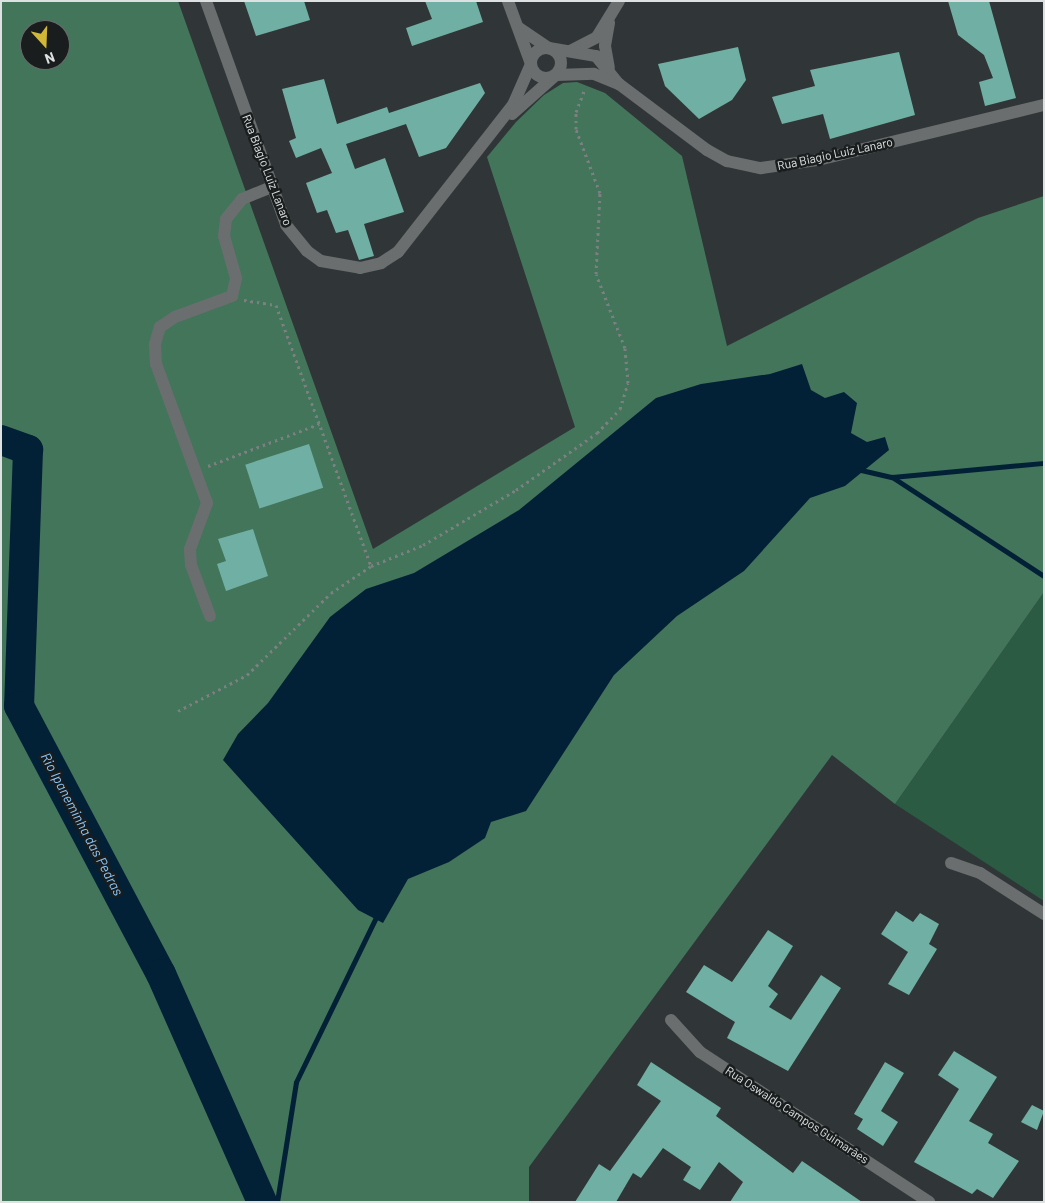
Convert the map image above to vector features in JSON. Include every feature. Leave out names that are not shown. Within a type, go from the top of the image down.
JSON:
[{"type":"street","name":"Rua Biagio Luiz Lanaro","points":[[206,1],[286,225],[307,251],[321,261],[360,268],[381,263],[398,252],[504,120],[556,75],[578,71],[597,75],[619,84],[707,150],[727,161],[761,168],[818,160],[1044,106]]},
{"type":"street","points":[[508,1],[516,24],[530,64],[538,76],[556,75],[560,57],[549,48],[529,38],[516,24]]},
{"type":"street","points":[[569,51],[597,37],[619,1]]},
{"type":"street","points":[[610,70],[605,46],[611,16]]},
{"type":"street","name":"Rua Biagio Luiz Lanaro","points":[[549,48],[596,56],[610,70],[619,84]]},
{"type":"street","points":[[530,64],[534,53],[549,48]]},
{"type":"street","name":"Rua Biagio Luiz Lanaro","points":[[504,120],[530,64]]},
{"type":"street","points":[[210,616],[191,565],[192,538],[205,516],[207,503],[156,364],[155,344],[160,327],[175,317],[232,296],[236,278],[224,236],[226,219],[242,198],[271,187]]},
{"type":"street","points":[[951,863],[980,873],[1044,914]]},
{"type":"street","name":"Rua Oswaldo Campos Guimarães","points":[[671,1020],[700,1052],[930,1202]]},
{"type":"path","points":[[178,712],[247,675],[331,593],[371,566],[422,544],[516,490],[597,433],[620,409],[628,383],[625,348],[596,274],[600,193],[576,129],[576,112],[583,90],[597,75]]},
{"type":"path","points":[[232,296],[276,305],[371,566]]},
{"type":"path","points":[[196,471],[319,424]]},
{"type":"green space","points":[[1,1],[178,1],[373,549],[575,427],[487,157],[516,122],[544,95],[563,83],[577,82],[605,93],[682,156],[727,346],[978,218],[1044,196],[1044,592],[895,804],[832,755],[529,1167],[529,1202],[1,1202]]},
{"type":"green space","points":[[1044,592],[1044,901],[895,804]]},
{"type":"water","points":[[802,364],[811,390],[825,398],[844,392],[857,403],[851,433],[867,442],[885,437],[889,450],[845,486],[810,498],[744,571],[677,616],[614,675],[526,811],[491,822],[485,838],[449,862],[408,879],[383,923],[358,910],[223,760],[238,734],[268,703],[330,617],[366,589],[414,573],[519,510],[656,398],[701,384],[770,374]]},
{"type":"building","points":[[244,1],[304,1],[310,20],[256,36]]},
{"type":"building","points":[[425,1],[476,1],[483,22],[412,46],[406,28],[432,19]]},
{"type":"building","points":[[948,1],[989,1],[1016,98],[985,106],[979,82],[993,78],[984,55],[958,35]]},
{"type":"building","points":[[738,47],[746,80],[732,100],[699,119],[665,86],[658,64]]},
{"type":"building","points":[[899,52],[915,115],[830,139],[823,114],[782,124],[772,97],[815,86],[810,70]]},
{"type":"building","points":[[324,79],[337,124],[387,107],[389,113],[480,83],[485,93],[446,148],[419,157],[406,124],[346,144],[355,169],[385,158],[404,212],[364,224],[374,256],[359,260],[348,230],[336,233],[327,210],[317,213],[306,183],[332,173],[321,148],[296,158],[289,141],[296,138],[282,89]]},
{"type":"building","points":[[309,444],[323,488],[259,508],[245,465]]},
{"type":"building","points":[[253,529],[268,576],[226,591],[217,564],[226,561],[218,539]]},
{"type":"building","points":[[896,911],[913,922],[920,913],[939,924],[929,944],[937,949],[909,995],[888,984],[908,952],[881,934]]},
{"type":"building","points":[[768,930],[793,946],[768,986],[778,994],[769,1007],[791,1020],[821,975],[841,988],[788,1071],[727,1038],[735,1022],[686,992],[704,965],[732,982]]},
{"type":"building","points":[[954,1051],[997,1077],[969,1121],[993,1134],[988,1143],[1019,1161],[993,1198],[977,1189],[972,1194],[914,1162],[959,1089],[938,1075]]},
{"type":"building","points":[[651,1062],[721,1108],[716,1116],[793,1173],[802,1161],[862,1202],[730,1202],[743,1182],[719,1162],[700,1190],[683,1180],[691,1167],[663,1148],[641,1178],[633,1173],[616,1202],[575,1202],[599,1164],[610,1171],[661,1101],[637,1085]]},
{"type":"building","points":[[885,1062],[904,1073],[881,1111],[898,1122],[883,1146],[857,1129],[863,1119],[854,1114]]},
{"type":"building","points":[[1032,1105],[1044,1111],[1037,1130],[1021,1122]]},
{"type":"waterway","name":"Rio Ipaneminha das Pedras","points":[[1,440],[28,450],[19,706],[161,974],[262,1202]]},
{"type":"waterway","points":[[861,470],[892,477],[1044,463]]},
{"type":"waterway","points":[[892,477],[1044,576]]},
{"type":"waterway","points":[[277,1202],[296,1082],[378,913]]}]
